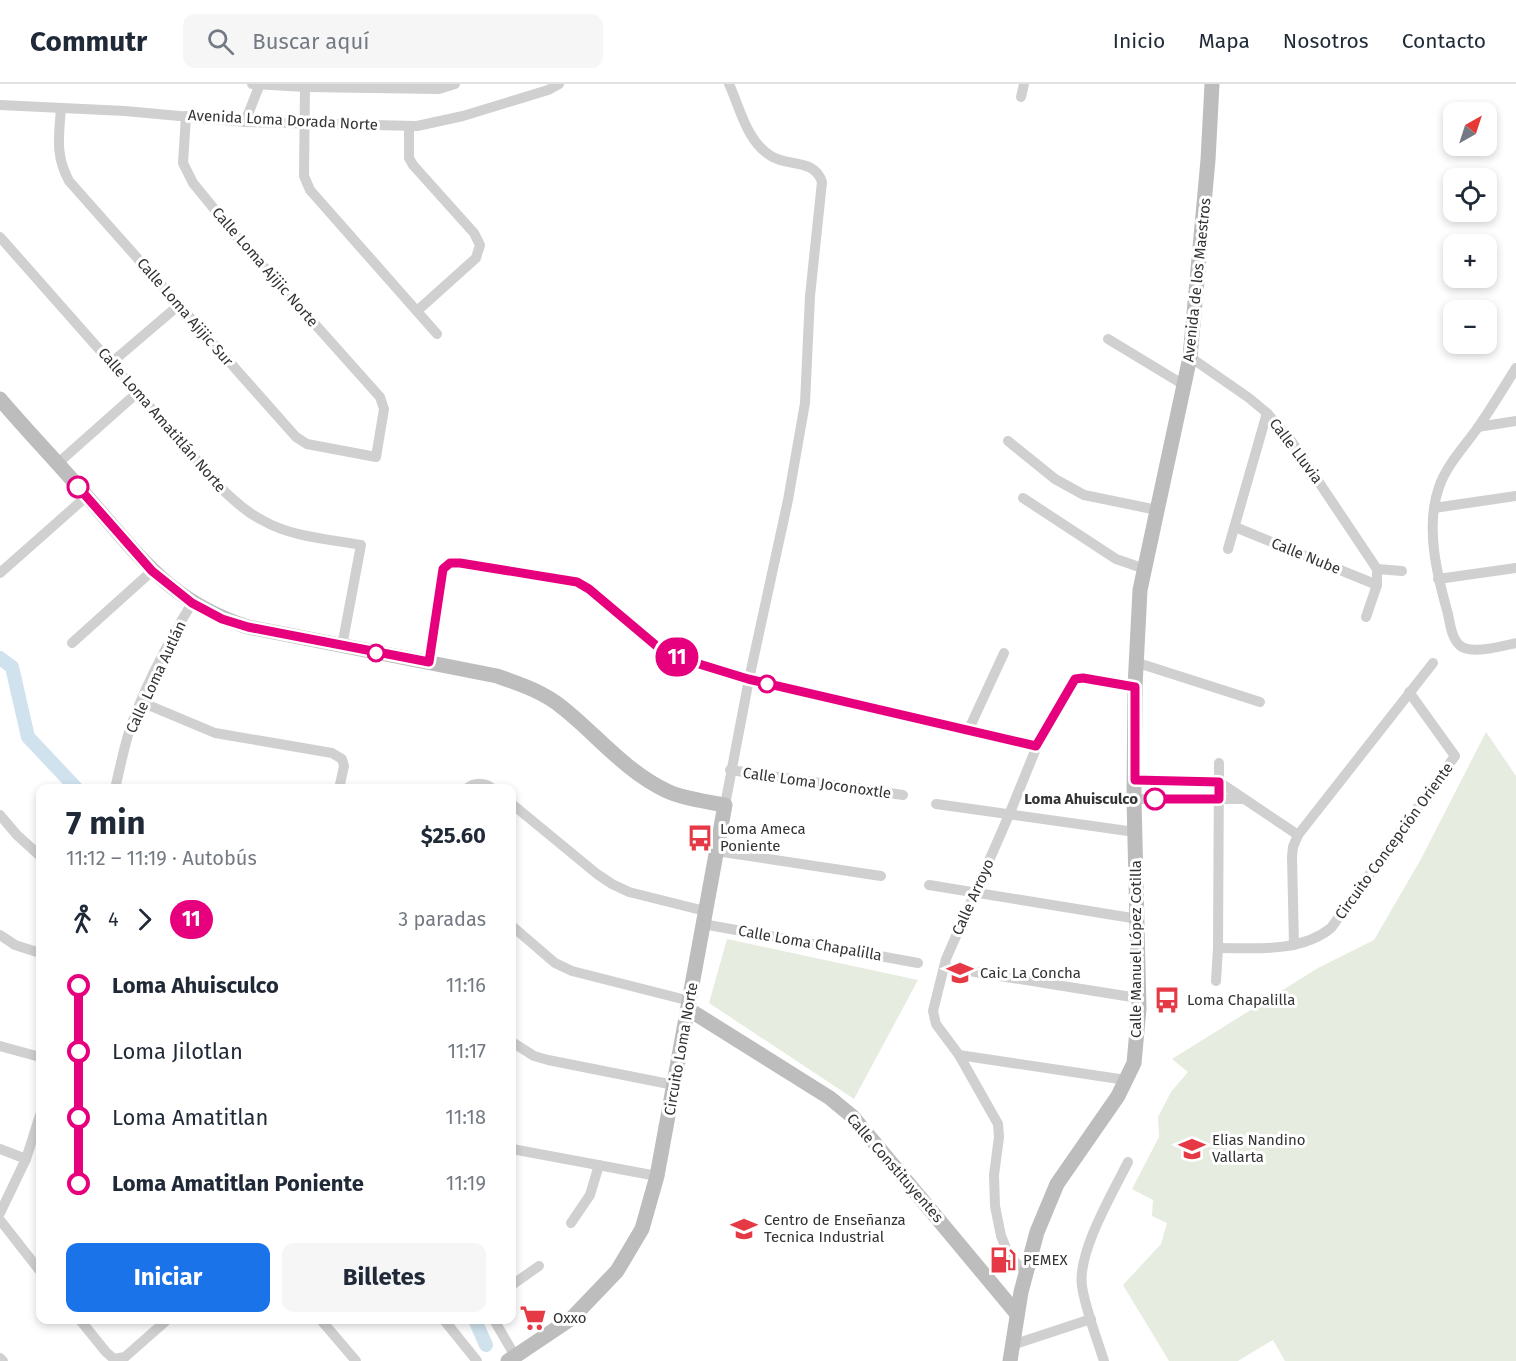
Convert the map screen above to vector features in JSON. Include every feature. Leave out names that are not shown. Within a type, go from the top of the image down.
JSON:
[{"type":"street","points":[[252,84],[439,89],[455,84]]},
{"type":"street","points":[[245,122],[260,84]]},
{"type":"street","name":"Avenida Loma Dorada Norte","points":[[0,105],[186,116],[245,122],[417,126],[463,116],[548,90],[559,84]]},
{"type":"street","name":"Circuito Loma Norte","points":[[512,1358],[572,1318],[617,1271],[642,1229],[657,1176],[730,770],[788,500],[805,402],[810,296],[822,182],[815,170],[806,165],[771,157],[753,140],[729,84]]},
{"type":"street","points":[[1021,98],[1024,84]]},
{"type":"street","name":"Avenida de los Maestros","points":[[1157,510],[1191,357],[1208,160],[1212,84]]},
{"type":"street","points":[[305,87],[304,176],[310,190],[437,334]]},
{"type":"street","name":"Calle Loma Ajijic Sur","points":[[61,108],[58,155],[69,181],[296,437],[307,444],[376,457]]},
{"type":"street","name":"Calle Loma Ajijic Norte","points":[[186,116],[183,163],[193,183],[238,238],[384,404],[376,457]]},
{"type":"street","points":[[409,126],[409,158],[412,165],[474,233],[480,245],[476,258],[417,311]]},
{"type":"street","name":"Calle Loma Amatitlán Norte","points":[[0,237],[225,492],[247,512],[285,530],[361,545],[342,646]]},
{"type":"street","points":[[111,363],[179,305]]},
{"type":"street","points":[[1108,339],[1184,385]]},
{"type":"street","name":"Calle Lluvia","points":[[1191,357],[1267,413],[1290,440],[1377,569]]},
{"type":"street","points":[[1516,368],[1478,427],[1456,455],[1439,487],[1434,508],[1438,579],[1454,638],[1461,647],[1472,650],[1516,644]]},
{"type":"street","points":[[57,464],[137,393]]},
{"type":"street","points":[[0,399],[152,571],[192,603],[222,619],[248,627],[497,676],[533,689],[562,707],[604,747],[637,774],[669,792],[725,806]]},
{"type":"street","points":[[1228,549],[1267,413]]},
{"type":"street","points":[[1478,427],[1516,421]]},
{"type":"street","points":[[1008,441],[1055,479],[1084,495],[1157,510]]},
{"type":"street","points":[[0,573],[87,496]]},
{"type":"street","points":[[1434,508],[1516,496]]},
{"type":"street","points":[[1023,498],[1116,559],[1145,569]]},
{"type":"street","name":"Calle Manuel López Cotilla","points":[[1011,1353],[1017,1314],[1037,1232],[1057,1184],[1118,1096],[1134,1063],[1138,998],[1134,799],[1135,662],[1140,590],[1157,510]]},
{"type":"street","name":"Calle Nube","points":[[1235,527],[1377,585]]},
{"type":"street","points":[[429,662],[443,569],[450,563],[460,563],[577,582],[589,589],[659,648],[673,656],[748,679],[1036,746]]},
{"type":"street","points":[[1438,579],[1516,568]]},
{"type":"street","points":[[1366,617],[1377,585],[1377,569],[1402,571]]},
{"type":"street","points":[[72,643],[152,571]]},
{"type":"street","name":"Calle Loma Autlán","points":[[117,784],[123,734],[141,702],[171,637],[192,603]]},
{"type":"street","points":[[968,731],[1004,653]]},
{"type":"street","points":[[1135,662],[1260,702]]},
{"type":"street","points":[[1294,945],[1292,857],[1298,835],[1433,663]]},
{"type":"street","name":"Calle Arroyo","points":[[1027,1270],[1016,1263],[1008,1253],[1001,1236],[995,1206],[994,1175],[999,1137],[998,1124],[959,1055],[936,1024],[933,1011],[944,967],[1036,746],[1075,679],[1083,678],[1135,687]]},
{"type":"street","name":"Circuito Concepción Oriente","points":[[1218,948],[1294,945],[1331,928],[1454,759],[1454,753],[1409,692]]},
{"type":"street","points":[[141,702],[215,733],[332,753],[342,759],[344,766],[340,784]]},
{"type":"street","points":[[1216,981],[1219,763]]},
{"type":"street","name":"Calle Loma Joconoxtle","points":[[730,770],[903,795]]},
{"type":"street","points":[[1135,780],[1219,782],[1298,835]]},
{"type":"street","points":[[1134,799],[1244,800]]},
{"type":"street","points":[[936,804],[1135,832]]},
{"type":"street","name":"Calle Loma Chapalilla","points":[[516,807],[597,874],[629,892],[704,917],[918,963]]},
{"type":"street","points":[[0,815],[36,852]]},
{"type":"street","points":[[716,851],[881,876]]},
{"type":"street","points":[[929,885],[1137,919]]},
{"type":"street","points":[[516,929],[555,963],[572,971],[689,1005]]},
{"type":"street","points":[[0,935],[15,945],[36,952]]},
{"type":"street","points":[[944,967],[1138,998]]},
{"type":"street","name":"Calle Constituyentes","points":[[689,1005],[830,1098],[853,1117],[1017,1314]]},
{"type":"street","points":[[516,1045],[534,1056],[548,1060],[674,1085]]},
{"type":"street","points":[[0,1046],[36,1056]]},
{"type":"street","points":[[959,1055],[1126,1080]]},
{"type":"street","points":[[0,1213],[36,1135]]},
{"type":"street","points":[[0,1149],[26,1159]]},
{"type":"street","points":[[516,1150],[657,1176]]},
{"type":"street","points":[[1104,1361],[1082,1284],[1085,1258],[1093,1233],[1128,1162]]},
{"type":"street","points":[[571,1223],[590,1194],[599,1165]]},
{"type":"street","points":[[0,1220],[36,1266]]},
{"type":"street","points":[[516,1282],[539,1266]]},
{"type":"street","points":[[1011,1353],[1091,1319]]},
{"type":"street","points":[[83,1324],[114,1359],[125,1357],[162,1324]]},
{"type":"street","points":[[324,1324],[356,1361]]},
{"type":"street","points":[[447,1324],[477,1361]]},
{"type":"street","points":[[496,1324],[512,1358]]},
{"type":"shaded area","points":[[1486,732],[1516,776],[1516,1361],[1285,1361],[1273,1340],[1238,1361],[1169,1361],[1123,1285],[1161,1244],[1167,1223],[1152,1216],[1153,1200],[1132,1189],[1159,1137],[1158,1117],[1171,1092],[1188,1072],[1172,1059],[1318,968],[1374,940],[1421,859]]},
{"type":"shaded area","points":[[727,939],[918,980],[854,1099],[709,1003]]},
{"type":"waterway","points":[[0,658],[12,667],[28,737],[72,784]]},
{"type":"waterway","points":[[477,1324],[486,1345]]},
{"type":"bus line","name":"11","points":[[78,487],[152,571],[192,603],[222,619],[248,627],[342,646],[429,662],[443,569],[450,563],[460,563],[577,582],[589,589],[659,648],[673,656],[748,679],[1036,746],[1070,684],[1075,679],[1083,678],[1135,687],[1135,780],[1219,782],[1219,799],[1155,799]]},
{"type":"place","name":"Loma Ahuisculco","points":[[1155,799]]},
{"type":"place","name":"Loma Ameca Poniente","points":[[700,838]]},
{"type":"place","name":"Caic La Concha","points":[[960,973]]},
{"type":"place","name":"Loma Chapalilla","points":[[1167,1000]]},
{"type":"place","name":"Elias Nandino Vallarta","points":[[1192,1149]]},
{"type":"place","name":"Centro de Enseñanza Tecnica Industrial","points":[[744,1229]]},
{"type":"place","name":"PEMEX","points":[[1003,1260]]},
{"type":"place","name":"Oxxo","points":[[533,1318]]}]
